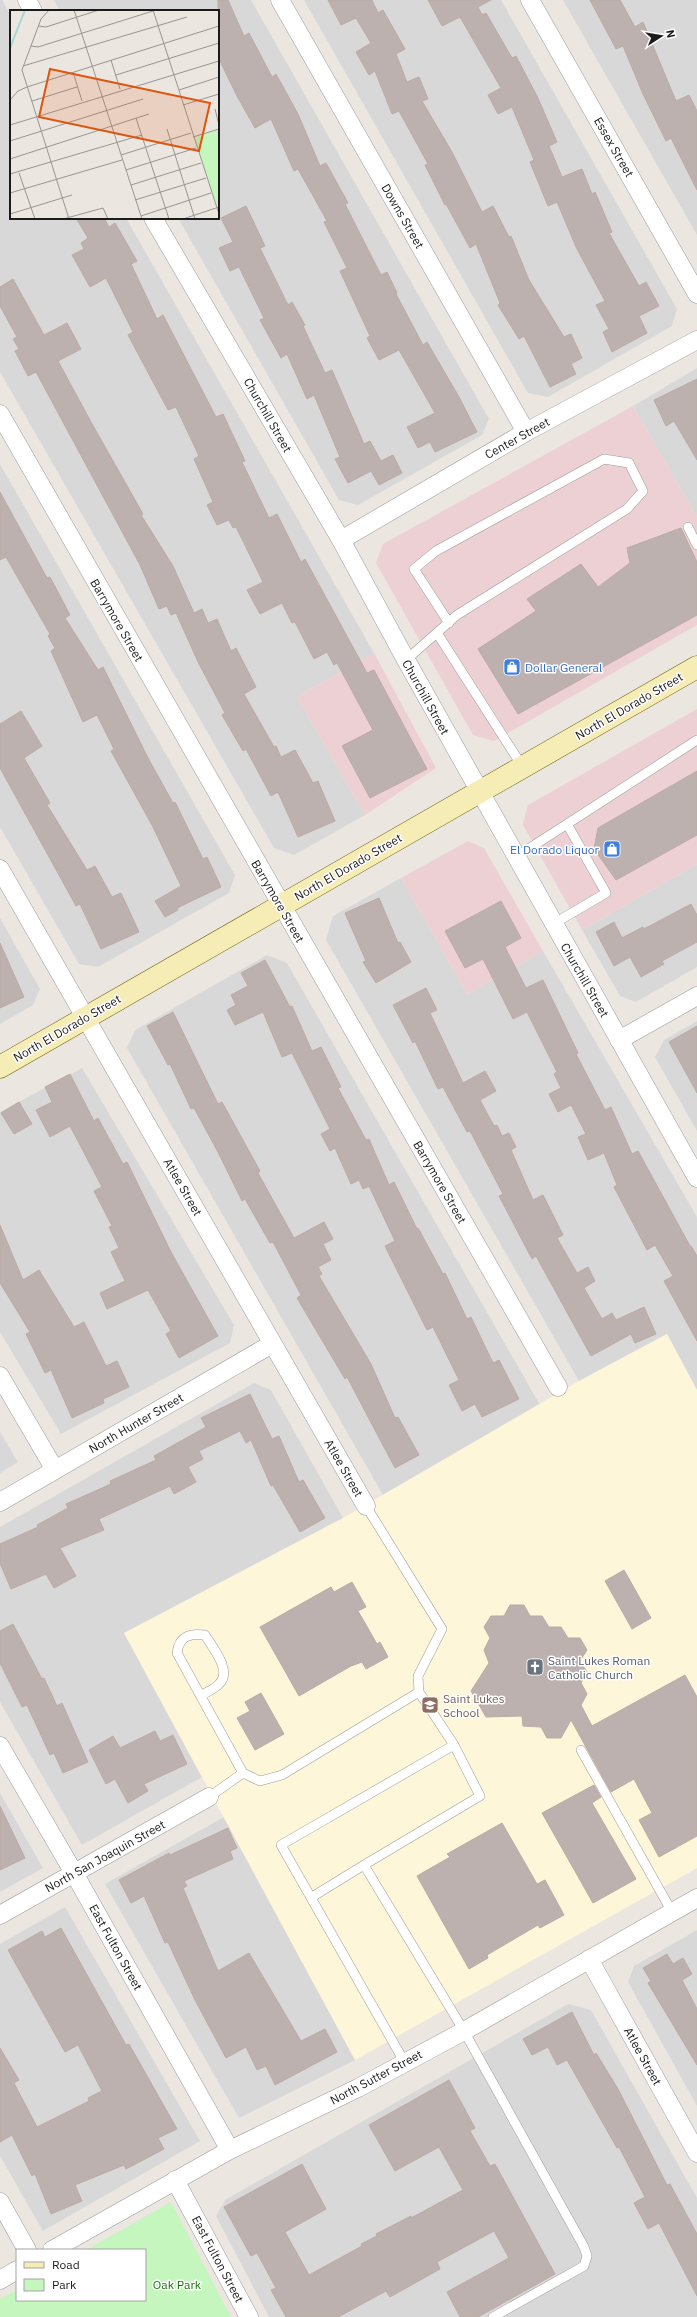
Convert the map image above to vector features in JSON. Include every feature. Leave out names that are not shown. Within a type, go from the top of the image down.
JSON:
[{"type":"main road","name":"North El Dorado Street","points":[[0,1067],[522,766],[697,667]]},
{"type":"street","points":[[27,0],[32,10]]},
{"type":"street","name":"Downs Street","points":[[280,0],[526,432]]},
{"type":"street","name":"Essex Street","points":[[530,0],[697,294]]},
{"type":"street","name":"Churchill Street","points":[[154,219],[340,540],[553,924],[697,1178]]},
{"type":"street","name":"Center Street","points":[[340,540],[526,432],[697,340]]},
{"type":"street","name":"Barrymore Street","points":[[0,414],[558,1388]]},
{"type":"street","name":"Atlee Street","points":[[0,868],[366,1506]]},
{"type":"street","points":[[619,1040],[697,996]]},
{"type":"street","name":"North Hunter Street","points":[[0,1502],[272,1344]]},
{"type":"street","points":[[0,1376],[55,1470]]},
{"type":"street","name":"East Fulton Street","points":[[0,1746],[74,1873],[230,2150]]},
{"type":"street","name":"North San Joaquin Street","points":[[0,1915],[209,1797]]},
{"type":"street","name":"North Sutter Street","points":[[54,2249],[230,2150],[358,2088],[405,2063],[697,1898]]},
{"type":"street","name":"Atlee Street","points":[[589,1959],[697,2153]]},
{"type":"street","name":"East Fulton Street","points":[[175,2180],[249,2317]]},
{"type":"street","points":[[0,2202],[26,2249]]},
{"type":"street","points":[[0,2280],[16,2271]]},
{"type":"lane","points":[[406,660],[449,623],[510,581],[627,510],[643,491],[629,462],[604,460],[436,551],[414,569],[449,623]]},
{"type":"lane","points":[[688,526],[697,545]]},
{"type":"lane","points":[[437,633],[522,766]]},
{"type":"lane","points":[[516,857],[697,740]]},
{"type":"lane","points":[[553,924],[606,893],[567,824]]},
{"type":"lane","points":[[312,1897],[480,1796],[454,1745],[419,1692],[418,1676],[442,1629],[366,1506]]},
{"type":"lane","points":[[201,1696],[219,1685],[224,1677],[223,1666],[205,1635],[194,1634],[183,1637],[178,1644],[176,1653],[243,1773],[260,1781],[282,1775],[419,1692]]},
{"type":"lane","points":[[405,2063],[282,1845],[454,1745]]},
{"type":"lane","points":[[581,1750],[672,1912]]},
{"type":"lane","points":[[209,1797],[243,1773]]},
{"type":"lane","points":[[364,1865],[464,2030],[584,2247],[587,2256],[584,2266],[493,2317]]},
{"type":"shaded area","points":[[0,0],[2,0],[10,14],[10,219],[127,219],[374,653],[297,697],[365,815],[294,855],[274,848],[0,372]]},
{"type":"shaded area","points":[[54,0],[251,0],[489,419],[482,435],[358,505],[339,500],[179,219],[219,219],[219,10],[59,10]]},
{"type":"shaded area","points":[[304,0],[501,0],[677,309],[672,326],[548,397],[528,393]]},
{"type":"shaded area","points":[[563,0],[697,0],[697,235]]},
{"type":"shaded area","points":[[697,368],[697,517],[633,406]]},
{"type":"shaded area","points":[[633,406],[697,517],[697,625],[494,741],[473,735],[376,563],[383,544]]},
{"type":"shaded area","points":[[0,464],[235,875],[229,893],[98,967],[79,964],[0,827]]},
{"type":"shaded area","points":[[374,653],[436,768],[365,815],[297,697]]},
{"type":"shaded area","points":[[697,709],[697,864],[582,930],[523,825],[528,805]]},
{"type":"shaded area","points":[[468,841],[484,848],[543,951],[467,994],[401,878]]},
{"type":"shaded area","points":[[697,864],[697,967],[636,1002],[620,996],[582,930]]},
{"type":"shaded area","points":[[401,878],[467,994],[543,951],[697,1217],[697,1390],[667,1334],[579,1381],[326,940],[333,916]]},
{"type":"shaded area","points":[[0,918],[40,989],[33,1005],[0,1024]]},
{"type":"shaded area","points":[[267,955],[287,963],[540,1405],[383,1495],[127,1048],[135,1030]]},
{"type":"shaded area","points":[[697,1021],[697,1131],[655,1057],[664,1040]]},
{"type":"shaded area","points":[[82,1068],[234,1325],[230,1343],[61,1434],[0,1332],[0,1112]]},
{"type":"shaded area","name":"Saint Lukes School","points":[[667,1334],[697,1390],[697,1868],[355,2060],[124,1633],[343,1518],[579,1381]]},
{"type":"shaded area","points":[[254,1383],[271,1390],[343,1518],[124,1633],[202,1777],[82,1845],[0,1702],[0,1527]]},
{"type":"shaded area","points":[[0,1432],[18,1462],[0,1473]]},
{"type":"shaded area","points":[[0,1793],[43,1868],[0,1892]]},
{"type":"shaded area","points":[[224,1817],[355,2060],[239,2118],[105,1884]]},
{"type":"shaded area","points":[[65,1907],[200,2141],[43,2231],[0,2156],[0,1944]]},
{"type":"shaded area","points":[[697,1930],[697,2106],[628,1982],[634,1966]]},
{"type":"shaded area","points":[[568,2004],[591,2010],[697,2198],[697,2317],[269,2317],[216,2216],[225,2200]]},
{"type":"green space","name":"Oak Park","points":[[171,2202],[231,2317],[0,2317],[0,2299],[16,2291],[16,2301],[146,2301],[146,2249],[88,2249]]},
{"type":"building","points":[[218,0],[228,0],[244,36],[249,33],[272,77],[276,74],[298,114],[320,166],[326,163],[348,203],[345,204],[381,275],[387,272],[397,293],[396,294],[423,345],[427,342],[459,397],[477,432],[435,452],[430,442],[418,448],[407,427],[435,413],[399,350],[379,360],[367,338],[370,336],[340,271],[347,268],[324,222],[327,221],[298,169],[294,171],[271,119],[255,128],[219,59]]},
{"type":"building","points":[[328,0],[372,0],[378,13],[383,10],[405,49],[396,54],[407,82],[419,77],[428,99],[422,101],[452,152],[482,212],[493,206],[509,237],[511,236],[529,280],[564,337],[571,334],[582,358],[571,364],[576,374],[550,387],[524,336],[519,339],[498,305],[500,303],[476,244],[470,248],[446,204],[445,205],[425,165],[428,164],[399,111],[392,114],[375,71],[369,75],[356,52],[371,43],[356,18],[341,25]]},
{"type":"building","points":[[428,0],[491,0],[478,7],[482,15],[486,13],[512,58],[516,56],[537,96],[557,142],[549,146],[562,177],[582,169],[592,194],[595,192],[612,232],[609,233],[639,286],[646,282],[659,306],[639,316],[647,333],[612,352],[603,332],[609,329],[596,305],[605,301],[577,249],[557,202],[548,206],[530,162],[534,160],[512,107],[498,114],[488,95],[501,88],[460,17],[442,26]]},
{"type":"building","points":[[590,0],[620,0],[635,27],[643,22],[676,101],[689,95],[697,111],[697,190],[671,138],[666,141],[643,94],[623,46],[616,49]]},
{"type":"building","points":[[246,206],[265,246],[260,248],[288,305],[292,302],[305,325],[303,326],[325,373],[332,370],[364,444],[370,441],[381,461],[393,455],[402,473],[379,485],[371,471],[348,483],[335,459],[340,457],[314,395],[307,399],[287,354],[281,358],[260,320],[264,318],[239,267],[230,271],[219,248],[233,242],[221,218]]},
{"type":"building","points":[[77,219],[105,219],[109,227],[115,223],[137,261],[131,264],[157,319],[163,315],[216,417],[223,414],[245,461],[242,462],[269,518],[277,514],[301,562],[305,559],[367,673],[374,670],[427,769],[370,798],[342,746],[373,730],[337,663],[334,665],[327,652],[314,659],[295,622],[292,623],[282,603],[260,614],[247,590],[263,582],[236,527],[233,528],[229,520],[217,525],[207,505],[213,502],[194,459],[199,456],[176,407],[168,410],[128,335],[133,332],[106,278],[90,287],[72,255],[84,249],[81,243],[88,238]]},
{"type":"building","points":[[13,279],[44,335],[67,323],[81,349],[58,361],[143,514],[141,515],[173,566],[194,613],[202,609],[208,623],[217,619],[231,651],[236,648],[256,687],[244,694],[274,747],[276,746],[281,757],[295,750],[313,783],[318,781],[335,821],[298,837],[278,792],[271,796],[246,749],[243,751],[222,715],[225,713],[199,664],[176,613],[171,615],[167,606],[159,609],[140,565],[36,372],[28,376],[15,351],[19,349],[13,339],[17,337],[0,306],[0,287]]},
{"type":"building","points":[[697,379],[697,460],[674,421],[666,426],[654,400]]},
{"type":"building","points":[[0,492],[47,578],[50,577],[70,615],[65,618],[98,670],[103,667],[148,758],[173,803],[175,802],[203,859],[207,857],[221,887],[177,908],[178,910],[165,917],[155,901],[181,886],[153,827],[111,751],[114,749],[97,715],[83,722],[51,651],[55,648],[48,636],[50,634],[6,557],[0,560]]},
{"type":"building","points":[[681,528],[697,562],[697,615],[518,714],[478,649],[536,611],[527,599],[581,564],[598,587],[630,563],[627,548]]},
{"type":"building","points":[[21,711],[42,746],[24,758],[50,803],[47,805],[87,870],[95,866],[112,897],[121,893],[139,932],[101,949],[80,904],[76,906],[0,768],[0,724]]},
{"type":"building","points":[[697,771],[697,835],[616,880],[594,849],[598,828]]},
{"type":"building","points":[[379,898],[398,943],[400,942],[411,962],[376,983],[363,962],[366,961],[345,913]]},
{"type":"building","points":[[501,901],[521,938],[505,947],[526,988],[543,980],[578,1053],[576,1054],[605,1110],[611,1107],[632,1154],[638,1151],[690,1246],[697,1256],[697,1341],[664,1281],[673,1276],[655,1245],[647,1250],[614,1187],[617,1185],[604,1153],[588,1160],[578,1137],[586,1134],[571,1105],[558,1112],[549,1094],[561,1088],[554,1074],[557,1072],[527,1012],[513,1019],[483,959],[465,968],[445,931]]},
{"type":"building","points":[[691,904],[697,915],[697,942],[662,961],[664,964],[641,977],[630,957],[614,966],[596,932],[614,922],[622,938],[643,927],[644,929]]},
{"type":"building","points":[[0,943],[24,997],[0,1008]]},
{"type":"building","points":[[265,960],[290,1007],[292,1006],[312,1051],[321,1047],[341,1087],[338,1088],[366,1140],[369,1139],[389,1185],[394,1182],[417,1229],[418,1228],[443,1274],[445,1273],[467,1319],[471,1317],[493,1363],[499,1360],[519,1399],[482,1417],[475,1404],[462,1411],[449,1385],[459,1380],[433,1327],[427,1330],[385,1246],[395,1241],[369,1186],[363,1189],[359,1180],[351,1184],[335,1148],[330,1151],[321,1134],[330,1129],[292,1053],[282,1057],[263,1012],[235,1025],[227,1010],[236,1005],[231,995],[248,986],[241,973]]},
{"type":"building","points":[[426,988],[437,1010],[430,1013],[463,1083],[485,1071],[496,1091],[480,1100],[494,1126],[497,1125],[502,1136],[509,1133],[516,1147],[511,1150],[533,1200],[543,1195],[563,1235],[557,1238],[577,1273],[588,1267],[595,1281],[584,1288],[602,1319],[612,1313],[616,1320],[644,1307],[656,1334],[635,1343],[631,1334],[591,1356],[536,1256],[532,1259],[499,1196],[503,1194],[470,1131],[467,1132],[443,1087],[438,1089],[415,1041],[413,1043],[393,1005]]},
{"type":"building","points":[[173,1012],[218,1104],[222,1102],[260,1171],[258,1173],[294,1238],[324,1222],[333,1239],[323,1244],[331,1260],[318,1267],[322,1274],[319,1276],[371,1364],[395,1418],[398,1417],[419,1455],[395,1468],[347,1377],[345,1379],[297,1298],[301,1295],[273,1242],[270,1243],[245,1199],[242,1201],[218,1152],[194,1108],[191,1109],[170,1064],[168,1065],[147,1026]]},
{"type":"building","points":[[697,1026],[697,1093],[669,1042]]},
{"type":"building","points":[[70,1074],[94,1121],[98,1118],[123,1164],[127,1162],[171,1252],[218,1336],[179,1358],[166,1334],[171,1331],[148,1290],[107,1309],[100,1293],[125,1281],[111,1252],[119,1248],[109,1227],[112,1226],[94,1191],[102,1187],[70,1126],[50,1137],[36,1110],[52,1102],[45,1087]]},
{"type":"building","points":[[19,1102],[32,1124],[14,1134],[1,1113]]},
{"type":"building","points":[[0,1225],[23,1280],[39,1270],[74,1327],[84,1322],[106,1366],[117,1361],[129,1387],[103,1399],[104,1403],[72,1418],[51,1370],[45,1373],[26,1334],[30,1332],[0,1283]]},
{"type":"building","points":[[250,1394],[272,1439],[279,1436],[299,1482],[303,1480],[325,1518],[300,1532],[273,1485],[271,1486],[251,1440],[246,1443],[240,1431],[199,1451],[203,1459],[188,1467],[196,1482],[174,1494],[170,1486],[99,1519],[104,1530],[60,1548],[76,1576],[54,1588],[46,1574],[11,1589],[0,1563],[0,1544],[38,1527],[37,1525],[68,1508],[66,1504],[111,1484],[110,1481],[156,1460],[154,1456],[206,1427],[201,1418]]},
{"type":"building","points":[[624,1570],[651,1618],[632,1629],[605,1581]]},
{"type":"building","points":[[352,1582],[366,1607],[358,1611],[377,1644],[380,1642],[388,1657],[366,1669],[362,1662],[351,1666],[299,1696],[260,1627],[331,1587],[334,1592]]},
{"type":"building","points":[[510,1605],[524,1605],[530,1616],[542,1616],[549,1627],[561,1627],[568,1638],[580,1638],[587,1650],[580,1661],[587,1672],[581,1683],[587,1694],[581,1705],[592,1726],[685,1675],[697,1697],[697,1836],[659,1857],[639,1820],[652,1813],[634,1779],[611,1792],[571,1720],[561,1738],[547,1738],[541,1727],[523,1726],[522,1716],[486,1717],[471,1691],[489,1663],[484,1650],[490,1638],[484,1627],[491,1616],[504,1616]]},
{"type":"building","points":[[13,1624],[42,1679],[44,1678],[57,1706],[62,1703],[88,1762],[63,1773],[54,1753],[50,1755],[27,1705],[22,1707],[0,1663],[0,1631]]},
{"type":"building","points":[[261,1693],[284,1734],[255,1750],[237,1718],[250,1711],[245,1702]]},
{"type":"building","points":[[155,1731],[160,1741],[173,1735],[187,1764],[144,1784],[148,1791],[128,1803],[115,1779],[106,1784],[89,1750],[113,1736],[120,1748]]},
{"type":"building","points":[[594,1785],[601,1797],[592,1803],[636,1879],[593,1903],[542,1813]]},
{"type":"building","points":[[0,1806],[25,1858],[0,1870]]},
{"type":"building","points":[[502,1823],[537,1884],[545,1880],[564,1915],[540,1928],[538,1925],[487,1955],[488,1958],[469,1969],[417,1876],[450,1857],[447,1854]]},
{"type":"building","points":[[228,1828],[237,1848],[230,1851],[233,1859],[184,1881],[187,1886],[183,1888],[218,1971],[249,1953],[301,2041],[325,2029],[337,2052],[275,2085],[266,2066],[257,2070],[246,2047],[226,2058],[195,2000],[168,1942],[165,1943],[144,1896],[131,1903],[119,1880],[169,1853],[170,1855]]},
{"type":"building","points":[[61,1928],[126,2045],[129,2044],[177,2129],[158,2138],[164,2149],[126,2169],[124,2165],[75,2185],[82,2201],[51,2214],[35,2174],[32,2176],[12,2135],[0,2142],[0,2048],[19,2080],[14,2083],[37,2127],[89,2101],[88,2098],[102,2091],[78,2045],[65,2052],[8,1950],[42,1931],[45,1937]]},
{"type":"building","points":[[667,1954],[673,1964],[683,1958],[692,1974],[682,1980],[697,2009],[697,2065],[648,1983],[651,1981],[643,1968]]},
{"type":"building","points":[[572,2012],[594,2055],[596,2053],[618,2089],[667,2185],[670,2184],[697,2234],[697,2296],[659,2223],[648,2229],[634,2203],[645,2197],[619,2147],[617,2148],[567,2060],[557,2065],[548,2047],[532,2055],[523,2039]]},
{"type":"building","points":[[449,2080],[475,2128],[470,2131],[490,2166],[495,2164],[555,2274],[478,2317],[460,2317],[447,2292],[509,2258],[494,2231],[437,2262],[440,2269],[390,2297],[386,2291],[338,2317],[286,2317],[271,2290],[276,2288],[257,2253],[251,2256],[224,2207],[302,2164],[326,2209],[285,2232],[309,2275],[362,2246],[361,2244],[377,2236],[376,2234],[411,2216],[411,2218],[463,2190],[439,2147],[395,2171],[369,2125]]},
{"type":"place","name":"Dollar General","points":[[512,667]]},
{"type":"place","name":"El Dorado Liquor","points":[[612,849]]},
{"type":"place","name":"Saint Lukes Roman Catholic Church","points":[[535,1667]]},
{"type":"place","name":"Saint Lukes School","points":[[430,1705]]}]
